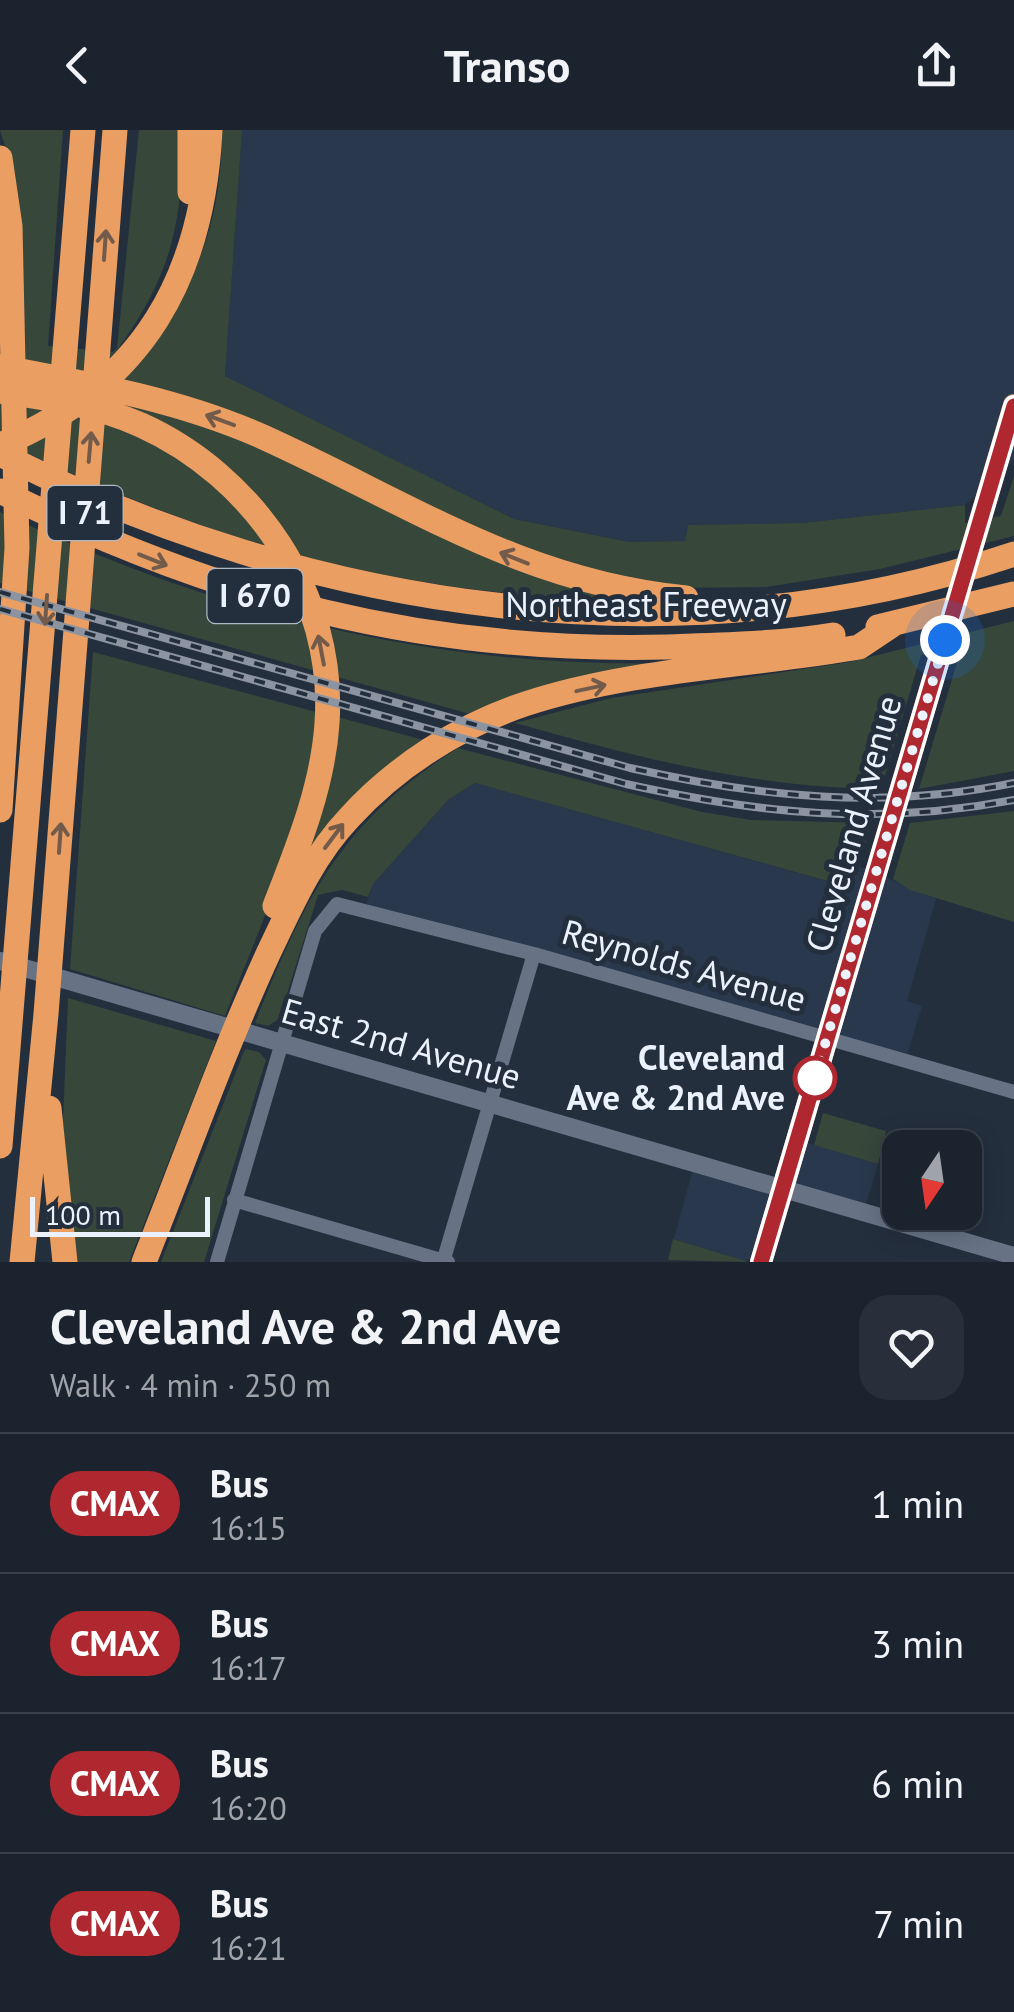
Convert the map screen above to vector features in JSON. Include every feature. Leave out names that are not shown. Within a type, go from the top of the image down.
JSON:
[{"type":"highway","name":"I 71","points":[[0,1146],[83,130]]},
{"type":"highway","name":"I 71","points":[[22,1262],[46,1014],[114,130]]},
{"type":"highway","points":[[122,361],[158,304],[180,247],[192,174],[190,130]]},
{"type":"highway","points":[[0,444],[67,413],[122,361],[158,318],[189,256],[204,194],[210,130]]},
{"type":"highway","points":[[0,158],[10,226],[17,548],[0,810]]},
{"type":"highway","points":[[0,367],[145,396],[236,426],[488,548],[563,576],[604,587],[691,598],[816,599]]},
{"type":"highway","points":[[0,391],[83,405],[169,439],[225,478],[270,529],[301,583],[320,640],[328,706],[324,747],[309,815],[253,962],[240,1015]]},
{"type":"highway","name":"Northeast Freeway","points":[[0,454],[121,511],[254,559],[405,594],[572,612],[734,609],[816,599],[937,576],[1014,554]]},
{"type":"highway","name":"Northeast Freeway","points":[[0,491],[203,580],[275,602],[444,636],[526,646],[703,646],[815,638],[892,625],[1014,594]]},
{"type":"highway","points":[[144,1262],[240,1015],[304,879],[374,792],[432,748],[524,704],[613,684],[860,647],[892,625]]},
{"type":"highway","points":[[42,1062],[65,1262]]},
{"type":"main road","name":"Cleveland Avenue","points":[[761,1262],[1014,406]]},
{"type":"street","name":"Reynolds Avenue","points":[[282,1042],[315,931],[336,904],[534,954],[1014,1092]]},
{"type":"street","points":[[234,1200],[445,1262],[534,954]]},
{"type":"street","name":"East 2nd Avenue","points":[[0,961],[1014,1256]]},
{"type":"street","points":[[217,1262],[282,1042]]},
{"type":"shaded area","points":[[242,130],[1014,130],[1014,460],[965,505],[802,523],[689,525],[685,541],[629,542],[514,519],[225,376]]},
{"type":"shaded area","points":[[475,783],[852,888],[859,866],[936,899],[907,1001],[922,1006],[906,1059],[366,905],[373,884],[449,799]]},
{"type":"shaded area","points":[[801,1141],[878,1164],[865,1208],[787,1186]]},
{"type":"shaded area","points":[[694,1165],[781,1191],[765,1248],[746,1261],[674,1239]]},
{"type":"green space","points":[[0,130],[63,130],[48,346],[113,352],[117,348],[139,130],[182,130],[180,196],[169,253],[146,305],[109,361],[134,368],[173,312],[200,257],[217,198],[222,130],[242,130],[225,376],[514,519],[629,542],[685,541],[688,525],[802,523],[965,505],[965,523],[1001,516],[1014,476],[1014,536],[880,569],[766,587],[672,588],[555,565],[276,434],[0,358],[0,237],[8,155]]},
{"type":"green space","points":[[75,395],[159,406],[616,595],[616,600],[452,587],[299,555],[150,506],[0,440],[0,398],[119,423],[277,521]]},
{"type":"green space","points":[[0,512],[161,579],[326,628],[496,656],[671,663],[470,714],[0,583]]},
{"type":"green space","points":[[1014,621],[1014,771],[919,789],[962,646],[921,655],[881,789],[786,783],[696,768],[515,723],[611,698],[850,662]]},
{"type":"green space","points":[[93,652],[320,713],[296,830],[225,1016],[70,969]]},
{"type":"green space","points":[[337,717],[424,740],[312,851],[307,848]]},
{"type":"green space","points":[[458,748],[702,812],[751,820],[871,823],[853,888],[475,783],[449,799],[373,884],[368,897],[342,890],[318,895],[279,1019],[268,1026],[255,1023],[310,901],[354,835],[417,776]]},
{"type":"green space","points":[[1014,811],[1014,922],[910,890],[893,879],[910,823]]},
{"type":"green space","points":[[68,998],[216,1041],[129,1262],[76,1262],[63,1122]]},
{"type":"green space","points":[[245,1049],[259,1052],[266,1060],[204,1262],[161,1262]]},
{"type":"green space","points":[[823,1113],[882,1130],[878,1164],[814,1145]]},
{"type":"green space","points":[[673,1239],[746,1261],[746,1262],[668,1260]]},
{"type":"railway","points":[[0,592],[630,768],[678,778],[774,793],[869,798],[1014,783]]},
{"type":"railway","points":[[0,609],[626,784],[676,794],[772,809],[867,814],[915,813],[1014,800]]},
{"type":"bus line","name":"CMAX","points":[[761,1262],[1014,406]]},
{"type":"place","name":"Cleveland Ave & 2nd Ave","points":[[815,1078]]},
{"type":"route","points":[[815,1078],[945,640]]}]
